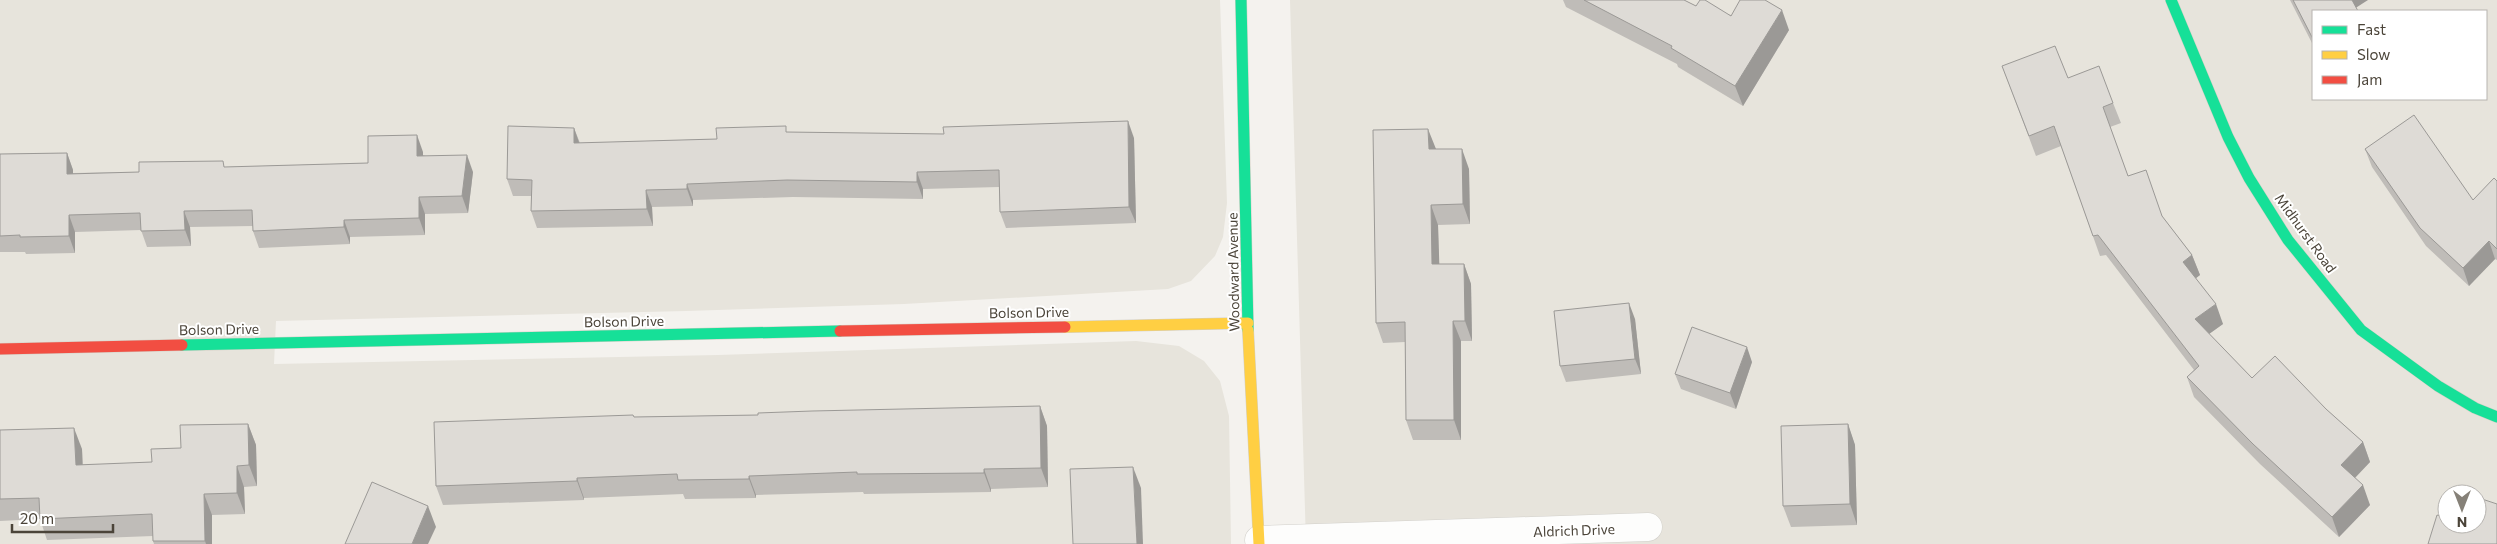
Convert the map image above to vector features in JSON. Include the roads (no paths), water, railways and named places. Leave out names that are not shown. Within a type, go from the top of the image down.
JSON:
[{"type":"street","name":"Woodward Avenue","points":[[1241,0],[1248,323],[1259,542]]},
{"type":"street","name":"Midhurst Road","points":[[2171,0],[2232,145],[2249,178],[2288,240],[2361,330],[2438,386],[2475,408],[2497,417]]},
{"type":"street","name":"Bolson Drive","points":[[0,349],[1248,323]]},
{"type":"street","name":"Aldrich Drive","points":[[1259,542],[1648,527]]}]
